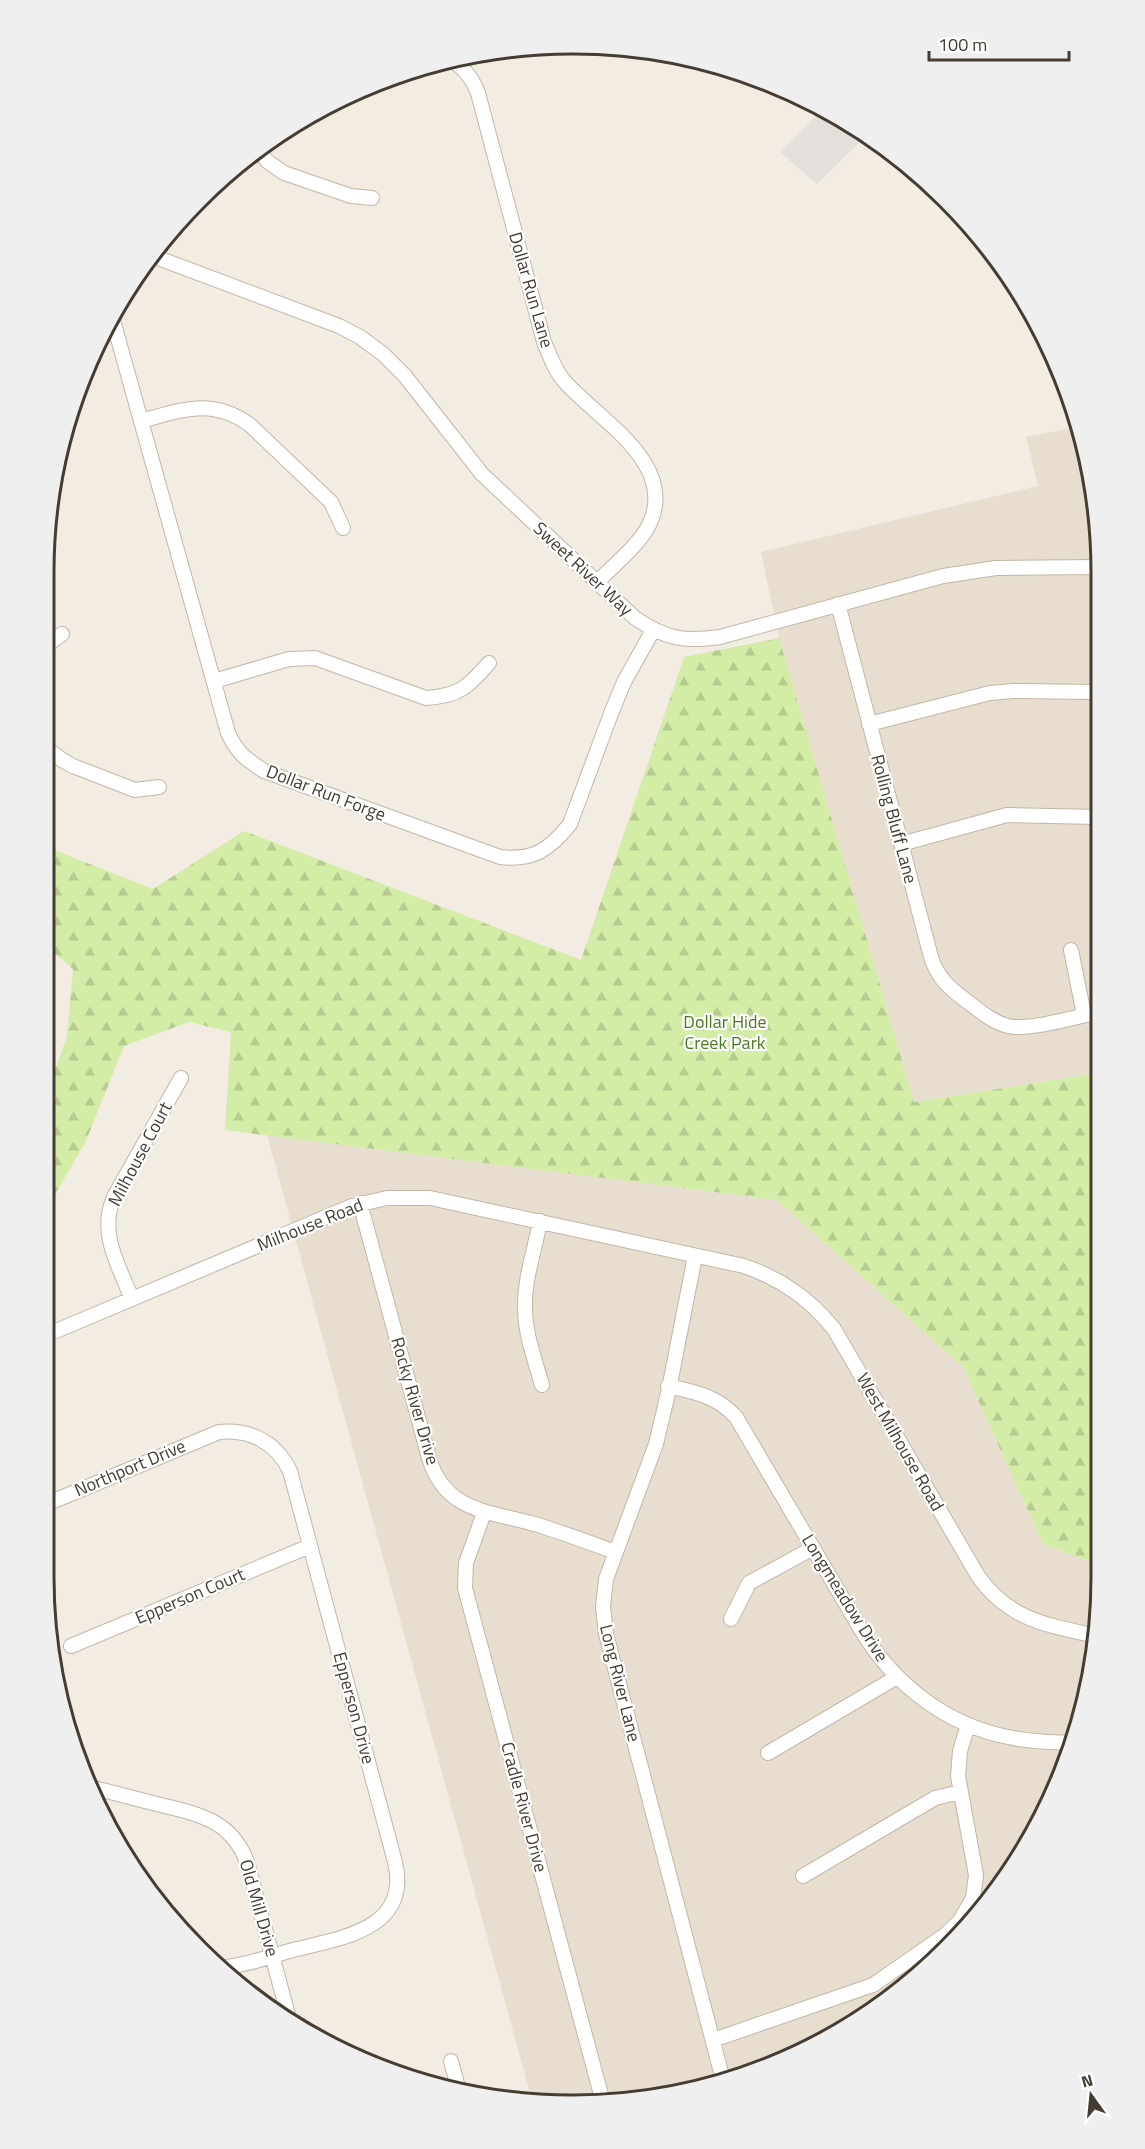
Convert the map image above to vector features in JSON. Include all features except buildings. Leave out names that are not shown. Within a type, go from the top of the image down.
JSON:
[{"type":"street","name":"Dollar Run Lane","points":[[461,66],[474,81],[478,93],[544,342],[553,365],[574,392],[642,456],[651,474],[655,493],[654,510],[649,525],[641,537],[597,582]]},
{"type":"street","points":[[263,156],[284,173],[351,196],[372,198]]},
{"type":"street","name":"Sweet River Way","points":[[160,259],[339,326],[375,348],[405,376],[482,474],[635,618],[653,630],[673,637],[693,640],[720,637],[943,576],[996,568],[1091,567]]},
{"type":"street","name":"Dollar Run Forge","points":[[115,328],[228,733],[235,748],[247,760],[264,771],[500,856],[514,858],[528,856],[544,850],[558,839],[570,824],[616,701],[653,630]]},
{"type":"street","points":[[141,421],[191,408],[209,408],[239,417],[331,502],[343,528]]},
{"type":"street","name":"Rolling Bluff Lane","points":[[837,604],[936,971],[947,986],[1002,1024],[1032,1025],[1091,1014]]},
{"type":"street","points":[[54,640],[62,634]]},
{"type":"street","points":[[214,681],[289,659],[315,658],[426,698],[443,697],[457,693],[470,685],[489,663]]},
{"type":"street","points":[[869,724],[990,693],[1091,692]]},
{"type":"street","points":[[54,754],[73,766],[135,790],[159,787]]},
{"type":"street","points":[[901,844],[1007,815],[1091,817]]},
{"type":"street","points":[[1071,950],[1084,1015]]},
{"type":"street","name":"Milhouse Court","points":[[132,1299],[110,1245],[107,1228],[108,1214],[114,1197],[181,1078]]},
{"type":"street","name":"Milhouse Road","points":[[54,1332],[360,1203],[394,1197],[430,1198],[695,1256]]},
{"type":"street","name":"Rocky River Drive","points":[[360,1203],[431,1463],[440,1482],[470,1508],[540,1526],[615,1552]]},
{"type":"street","points":[[540,1221],[525,1309],[527,1330],[542,1385]]},
{"type":"street","name":"Long River Lane","points":[[695,1256],[656,1444],[607,1574],[603,1611],[605,1631],[721,2073]]},
{"type":"street","name":"West Milhouse Road","points":[[695,1256],[744,1266],[765,1273],[811,1303],[836,1334],[978,1576],[991,1592],[1011,1609],[1030,1619],[1088,1634]]},
{"type":"street","name":"Longmeadow Drive","points":[[669,1386],[710,1396],[730,1410],[738,1420],[863,1634],[897,1677],[935,1707],[968,1725],[1011,1738],[1063,1743]]},
{"type":"street","name":"Epperson Drive","points":[[216,1433],[240,1432],[265,1441],[281,1456],[291,1475],[395,1862],[397,1883],[394,1896],[386,1912],[370,1927],[353,1934],[231,1966]]},
{"type":"street","name":"Northport Drive","points":[[54,1501],[216,1433]]},
{"type":"street","name":"Cradle River Drive","points":[[484,1513],[466,1563],[465,1588],[601,2094]]},
{"type":"street","name":"Epperson Court","points":[[71,1646],[310,1545]]},
{"type":"street","points":[[731,1619],[749,1583],[813,1548]]},
{"type":"street","points":[[768,1753],[897,1677]]},
{"type":"street","points":[[957,1924],[970,1905],[976,1875],[960,1792],[958,1758],[968,1725]]},
{"type":"street","name":"Old Mill Drive","points":[[99,1789],[198,1814],[211,1819],[225,1829],[239,1846],[245,1858],[287,2010]]},
{"type":"street","points":[[803,1876],[935,1798],[960,1792]]},
{"type":"street","points":[[713,2040],[873,1985],[950,1931]]},
{"type":"street","points":[[451,2061],[456,2081]]},
{"type":"shaded area","points":[[817,115],[861,141],[817,184],[780,152]]},
{"type":"shaded area","points":[[1070,428],[1087,505],[1091,572],[1091,1074],[914,1102],[779,639],[761,552],[1038,486],[1026,437]]},
{"type":"shaded area","points":[[267,1135],[777,1200],[963,1367],[1043,1544],[1091,1562],[1090,1610],[1081,1678],[1052,1775],[1022,1836],[1004,1865],[984,1892],[939,1943],[888,1988],[861,2008],[802,2042],[771,2056],[707,2077],[640,2091],[572,2095],[530,2093]]},
{"type":"green space","name":"Dollar Hide Creek Park","points":[[779,638],[914,1102],[1091,1074],[1091,1562],[1043,1544],[963,1367],[777,1200],[225,1130],[231,1032],[189,1022],[124,1046],[85,1143],[54,1196],[54,1073],[67,1036],[73,969],[54,953],[54,850],[153,889],[244,831],[581,960],[684,657]]}]
